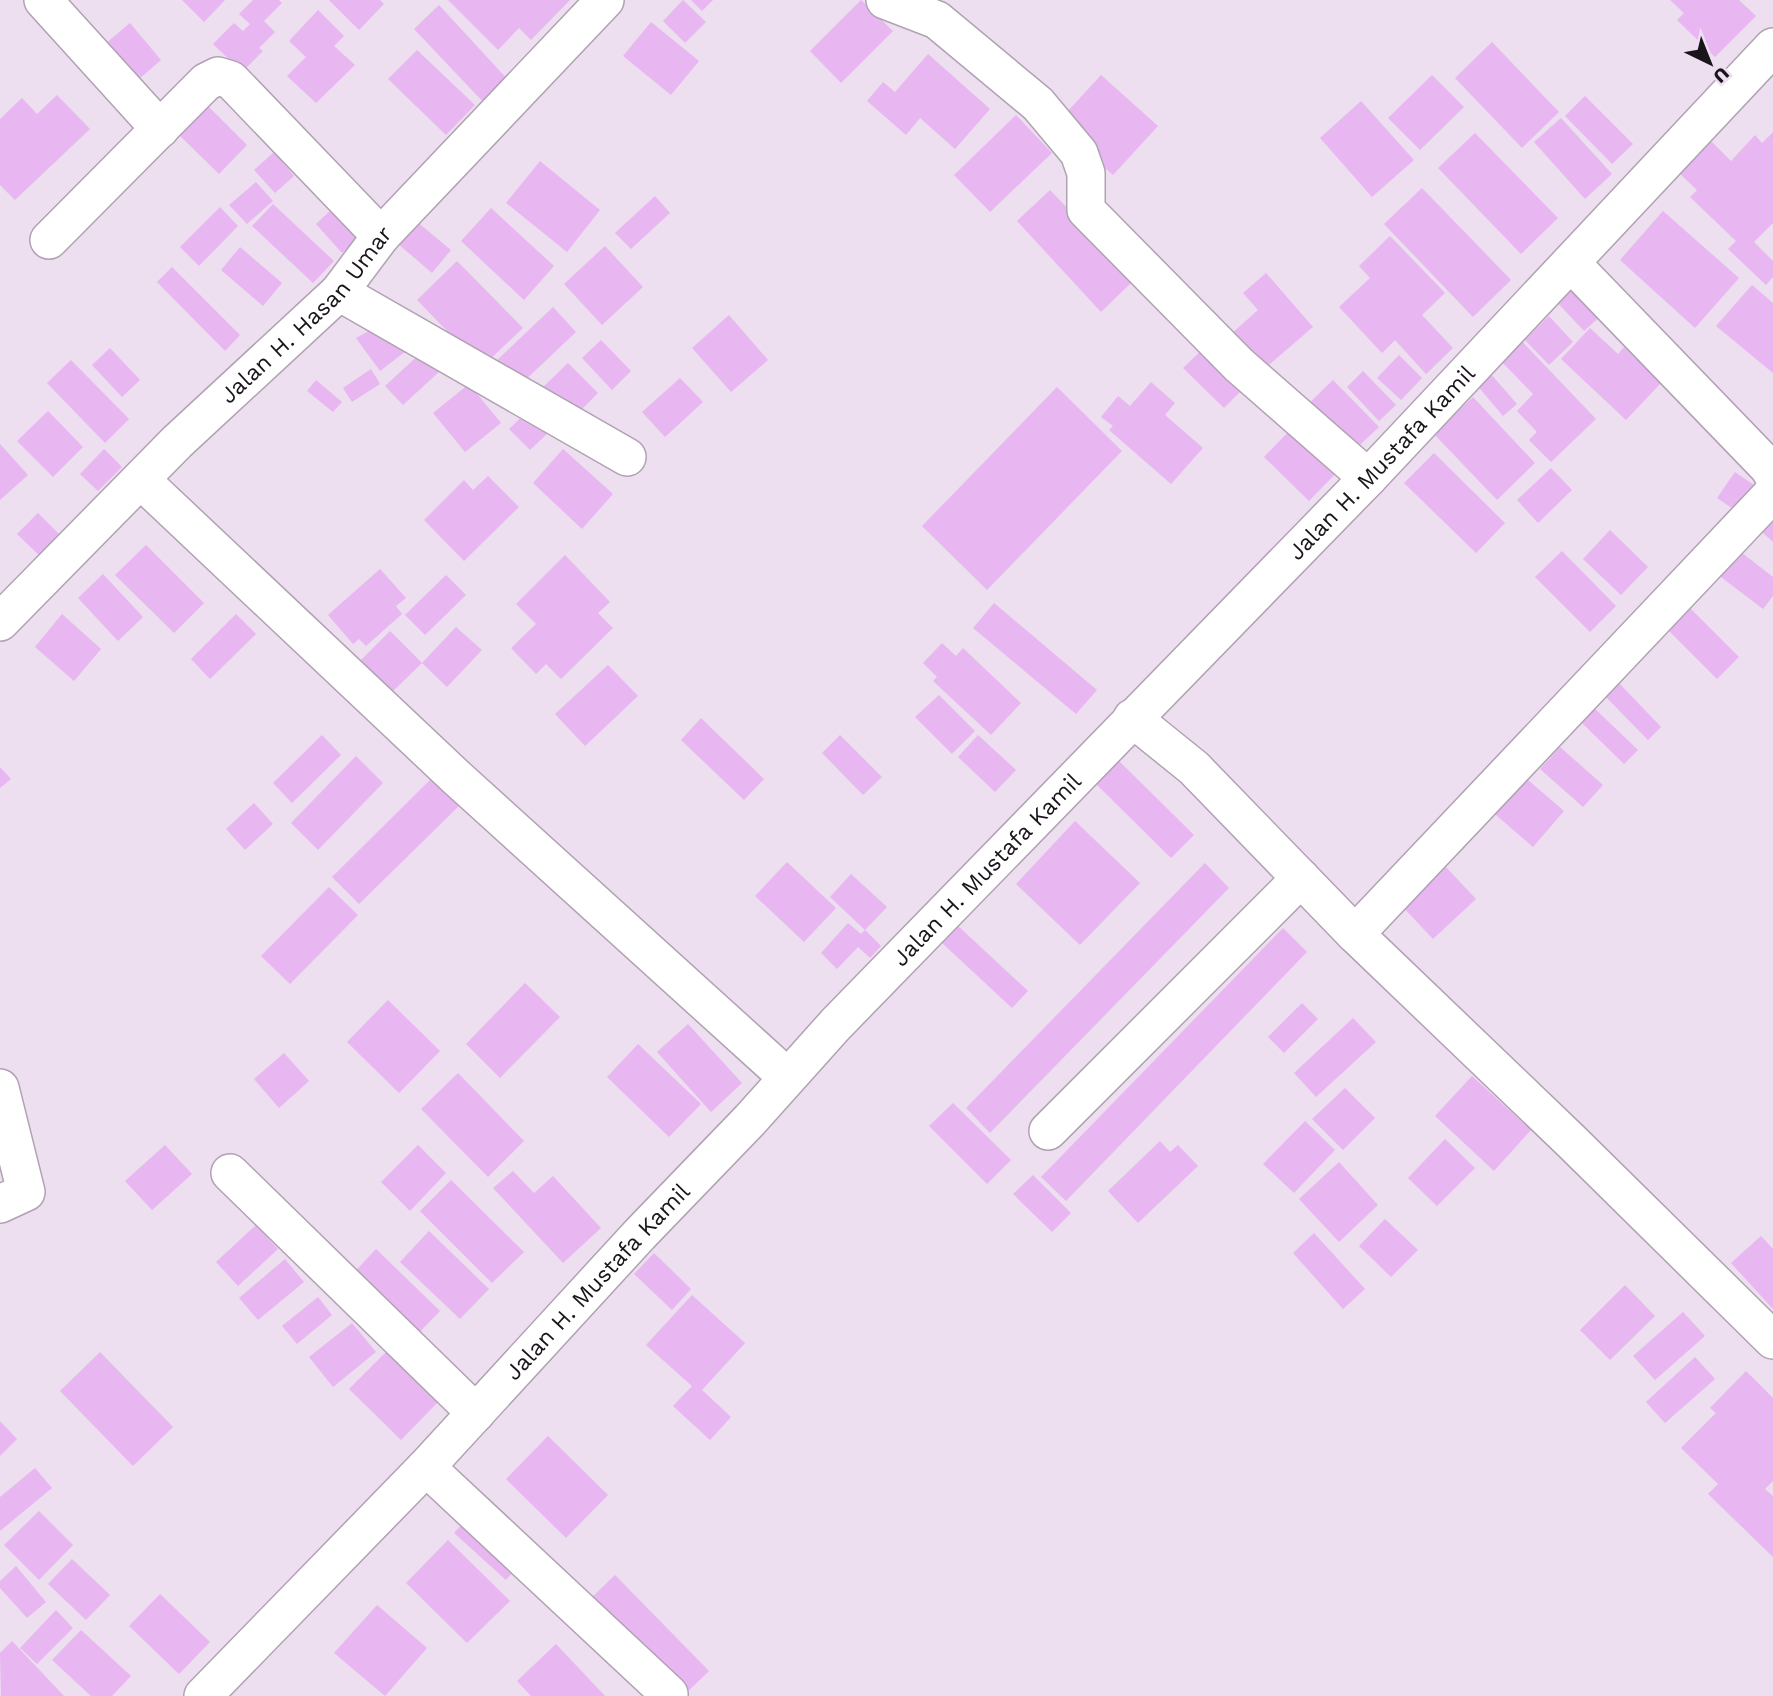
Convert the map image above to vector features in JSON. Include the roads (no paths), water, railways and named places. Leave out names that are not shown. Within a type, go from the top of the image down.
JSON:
[{"type":"street","points":[[43,0],[160,129]]},
{"type":"street","name":"Jalan H. Hasan Umar","points":[[0,622],[177,442],[339,292],[381,236],[605,0]]},
{"type":"street","points":[[885,0],[937,20],[1038,104],[1079,153],[1086,173],[1086,210],[1239,365],[1368,478]]},
{"type":"street","name":"Jalan H. Mustafa Kamil","points":[[203,1696],[426,1467],[836,1024],[1368,478],[1773,47]]},
{"type":"street","points":[[49,240],[206,82],[218,76],[231,80],[381,236]]},
{"type":"street","points":[[1571,262],[1773,475]]},
{"type":"street","points":[[339,292],[627,457]]},
{"type":"street","points":[[141,480],[457,778],[787,1077]]},
{"type":"street","points":[[1355,934],[1773,494]]},
{"type":"street","points":[[1132,718],[1194,768],[1355,934],[1773,1340]]},
{"type":"street","points":[[1048,1131],[1301,878]]},
{"type":"street","points":[[0,1088],[26,1192],[0,1204]]},
{"type":"street","points":[[230,1173],[476,1413]]},
{"type":"street","points":[[426,1467],[669,1694]]}]
